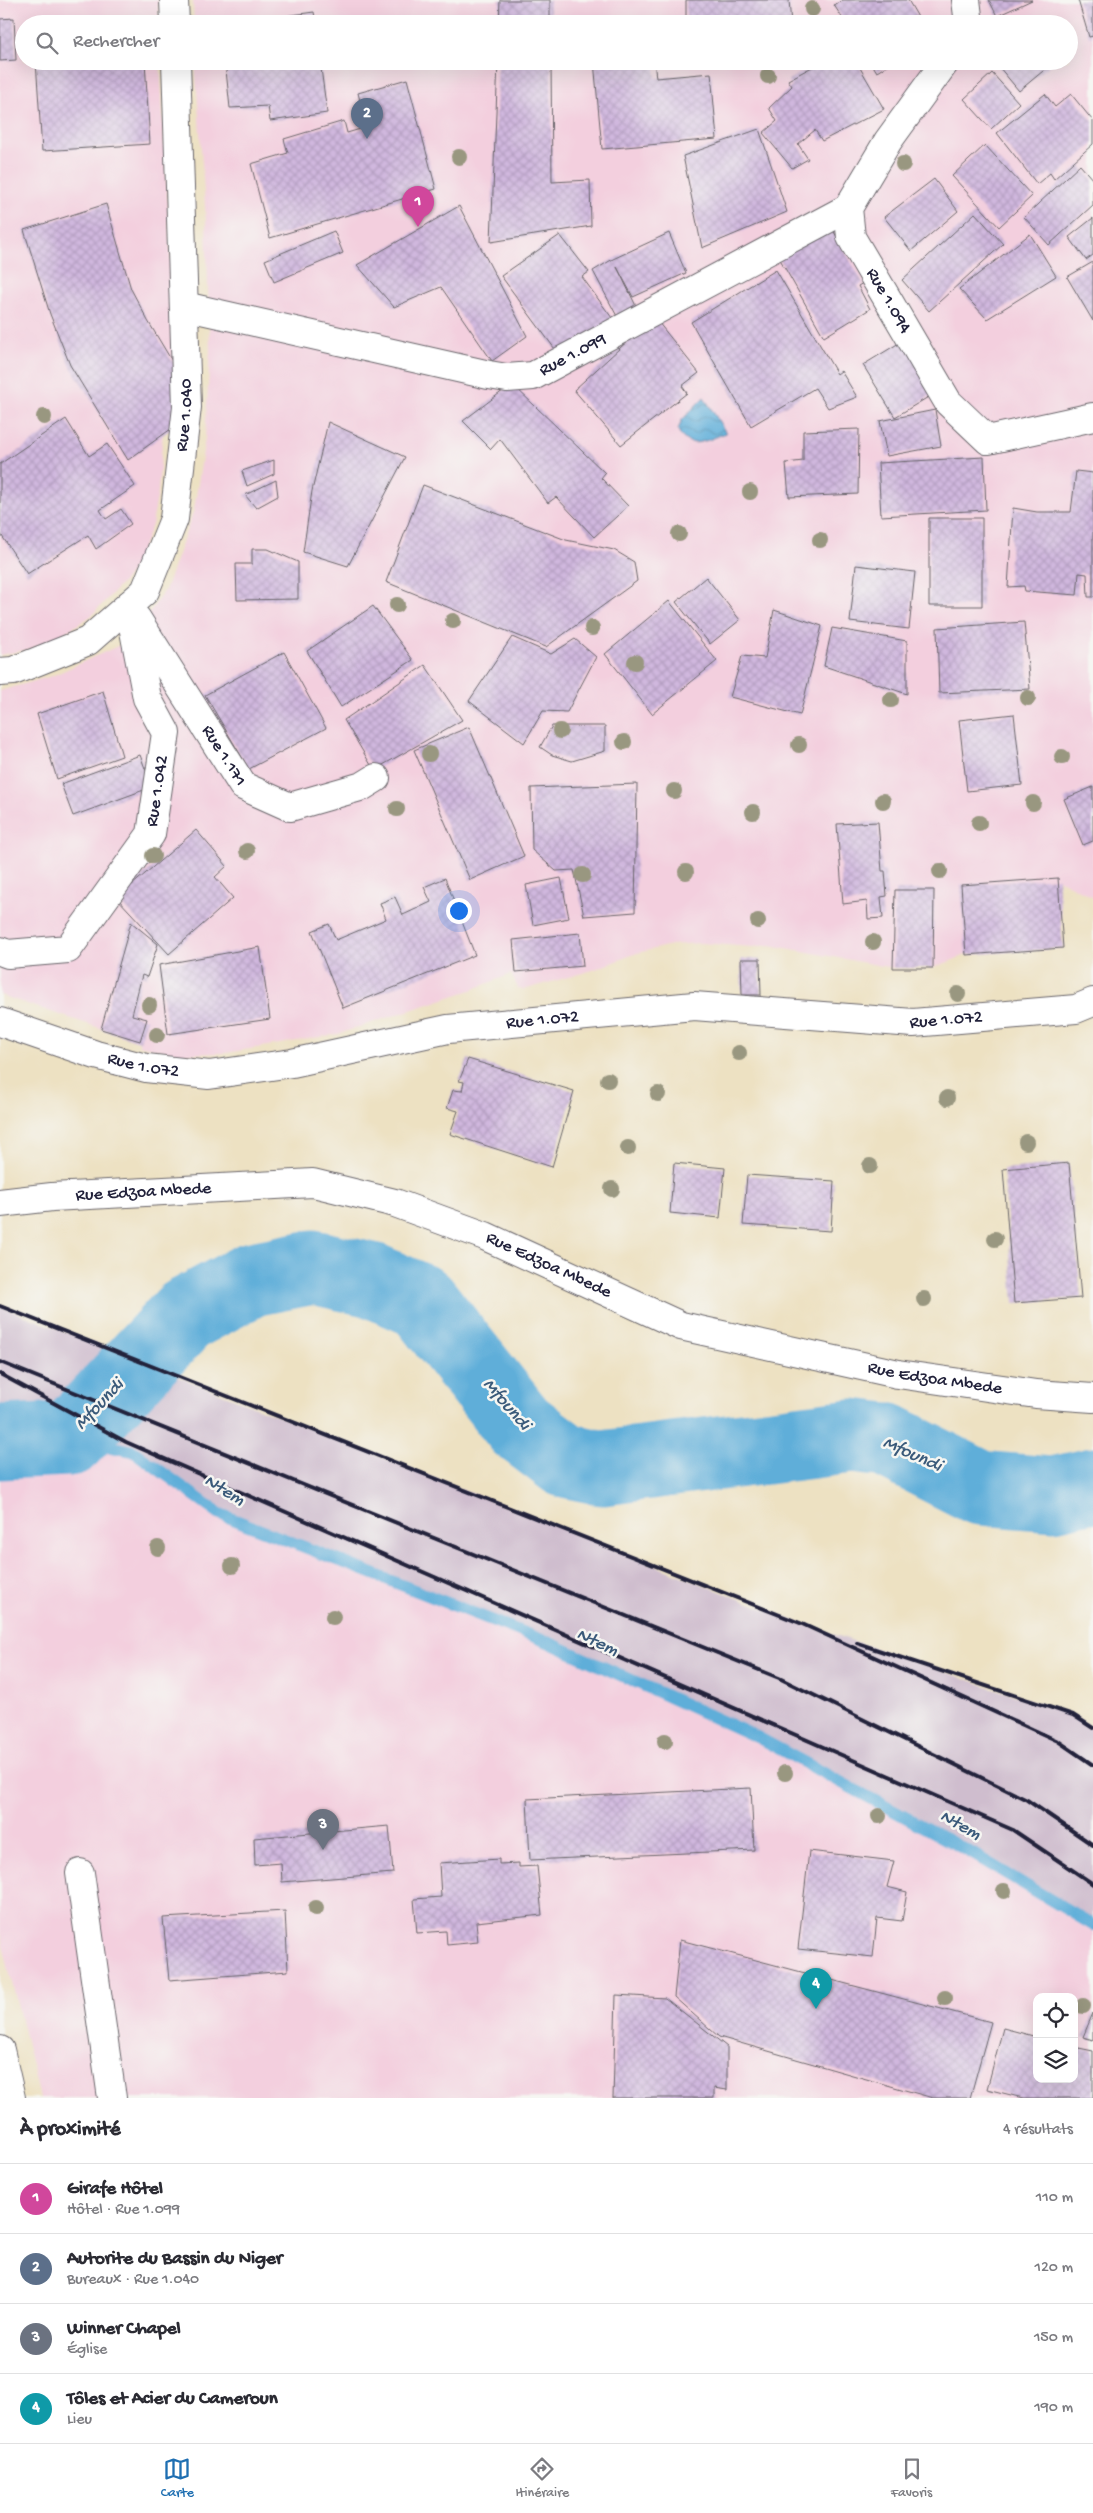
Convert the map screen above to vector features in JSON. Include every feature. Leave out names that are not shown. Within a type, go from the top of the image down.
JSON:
[{"type":"street","points":[[174,0],[175,15]]},
{"type":"street","points":[[966,0],[968,15]]},
{"type":"street","name":"Rue 1.040","points":[[0,672],[13,671],[88,641],[145,591],[174,519],[187,407],[176,70]]},
{"type":"street","points":[[848,208],[888,141],[939,70]]},
{"type":"street","name":"Rue 1.099","points":[[184,306],[489,375],[507,378],[533,376],[848,208]]},
{"type":"street","name":"Rue 1.094","points":[[848,208],[851,237],[948,402],[988,440],[1093,418]]},
{"type":"street","name":"Rue 1.171","points":[[129,605],[243,786],[290,807],[363,786],[376,778]]},
{"type":"street","name":"Rue 1.042","points":[[0,951],[8,954],[68,949],[151,834],[166,733],[147,698],[129,605]]},
{"type":"street","name":"Rue 1.072","points":[[0,1022],[96,1055],[146,1068],[209,1074],[292,1063],[448,1030],[694,1006],[912,1023],[1076,1009],[1093,1002]]},
{"type":"street","name":"Rue Edzoa Mbede","points":[[0,1202],[52,1197],[313,1183],[395,1203],[485,1236],[681,1326],[898,1374],[1036,1394],[1093,1398]]},
{"type":"street","points":[[80,1872],[112,2098]]},
{"type":"street","points":[[0,2050],[11,2098]]},
{"type":"shaded area","points":[[0,0],[158,0],[159,15],[15,15],[15,70],[160,70],[176,356],[165,408],[158,492],[152,525],[137,562],[126,579],[91,616],[63,634],[31,649],[0,655]]},
{"type":"shaded area","points":[[193,0],[1093,0],[1093,897],[1058,879],[1063,948],[966,955],[933,968],[893,968],[770,945],[752,947],[701,943],[671,945],[637,953],[593,970],[523,990],[518,988],[511,974],[471,990],[338,1034],[226,1053],[176,1054],[139,1045],[139,1041],[0,995],[0,691],[52,676],[131,640],[166,588],[194,510],[205,438],[210,352],[206,220],[196,70],[1078,70],[1078,15],[194,15]]},
{"type":"shaded area","points":[[0,1306],[800,1623],[1073,1715],[1093,1728],[1093,1920],[759,1738],[550,1643],[220,1514],[133,1451],[69,1439],[0,1442]]},
{"type":"shaded area","points":[[69,1439],[133,1451],[220,1514],[550,1643],[759,1738],[1093,1920],[1093,2098],[40,2098],[0,1933],[0,1479]]},
{"type":"water","points":[[704,397],[726,433],[706,441],[693,443],[682,437],[678,430],[682,420]]},
{"type":"building","points":[[500,0],[550,0],[550,15],[499,15]]},
{"type":"building","points":[[686,0],[789,0],[790,15],[686,15]]},
{"type":"building","points":[[843,0],[908,0],[917,15],[840,15],[834,5]]},
{"type":"building","points":[[989,0],[1032,0],[999,15],[996,15]]},
{"type":"building","points":[[1078,0],[1093,0],[1093,36],[1089,37]]},
{"type":"building","points":[[314,12],[314,15],[292,15]]},
{"type":"building","points":[[14,18],[15,60],[0,61],[0,19]]},
{"type":"building","points":[[37,70],[146,70],[150,144],[42,151]]},
{"type":"building","points":[[226,70],[321,70],[327,113],[270,121],[268,106],[230,108]]},
{"type":"building","points":[[498,70],[551,70],[552,182],[590,180],[591,226],[491,242]]},
{"type":"building","points":[[595,70],[655,70],[656,78],[711,73],[717,139],[602,149]]},
{"type":"building","points":[[806,70],[861,70],[884,109],[822,141],[815,130],[798,144],[808,159],[792,168],[763,133],[777,121],[769,108],[792,86],[788,80]]},
{"type":"building","points":[[1002,70],[1044,70],[1019,91]]},
{"type":"building","points":[[992,73],[1019,103],[991,129],[964,99]]},
{"type":"building","points":[[407,79],[436,189],[270,238],[251,164],[288,153],[284,139],[344,121],[347,133],[367,127],[358,93]]},
{"type":"building","points":[[1045,94],[1055,107],[1071,94],[1093,121],[1093,144],[1054,179],[1050,173],[1037,184],[997,133]]},
{"type":"building","points":[[759,129],[787,212],[702,248],[683,156]]},
{"type":"building","points":[[985,145],[1032,196],[999,227],[952,176]]},
{"type":"building","points":[[1080,165],[1093,180],[1093,205],[1049,245],[1024,217]]},
{"type":"building","points":[[934,179],[958,211],[911,251],[884,217]]},
{"type":"building","points":[[106,204],[131,289],[200,408],[128,460],[70,365],[50,314],[24,230]]},
{"type":"building","points":[[459,206],[527,336],[492,361],[441,287],[394,307],[357,265]]},
{"type":"building","points":[[975,213],[1003,244],[929,311],[902,280]]},
{"type":"building","points":[[1093,218],[1093,255],[1086,260],[1069,237]]},
{"type":"building","points":[[829,223],[863,283],[858,286],[870,309],[824,337],[777,254]]},
{"type":"building","points":[[334,231],[343,253],[274,282],[265,260]]},
{"type":"building","points":[[669,233],[686,273],[633,297],[617,267],[638,310],[619,320],[593,271],[613,259]]},
{"type":"building","points":[[1030,234],[1056,276],[987,319],[959,289]]},
{"type":"building","points":[[560,235],[589,272],[582,277],[615,322],[563,360],[501,276]]},
{"type":"building","points":[[1093,262],[1093,321],[1067,277]]},
{"type":"building","points":[[776,270],[837,374],[841,371],[857,397],[828,408],[815,388],[751,426],[691,322]]},
{"type":"building","points":[[654,317],[699,373],[682,386],[687,393],[621,445],[574,390]]},
{"type":"building","points":[[904,340],[935,393],[895,417],[863,365]]},
{"type":"building","points":[[512,384],[605,473],[601,478],[628,506],[594,537],[556,497],[548,503],[500,439],[491,449],[463,421]]},
{"type":"building","points":[[935,410],[941,446],[887,456],[880,421]]},
{"type":"building","points":[[66,419],[89,456],[107,444],[135,486],[100,510],[106,519],[121,509],[131,524],[96,549],[88,535],[27,574],[0,533],[0,464]]},
{"type":"building","points":[[328,422],[405,457],[348,566],[303,552],[312,491]]},
{"type":"building","points":[[859,429],[858,494],[789,497],[786,463],[803,461],[803,431]]},
{"type":"building","points":[[984,457],[986,510],[881,516],[878,463]]},
{"type":"building","points":[[274,460],[274,474],[247,486],[242,471]]},
{"type":"building","points":[[1076,471],[1093,473],[1093,597],[1088,597],[1087,574],[1079,573],[1077,595],[1025,591],[1024,586],[1008,587],[1013,508],[1037,512],[1071,512]]},
{"type":"building","points":[[276,480],[278,496],[256,508],[245,495]]},
{"type":"building","points":[[423,485],[566,540],[614,550],[634,562],[637,581],[546,647],[386,582]]},
{"type":"building","points":[[929,518],[982,518],[982,606],[929,606]]},
{"type":"building","points":[[252,549],[268,549],[298,562],[298,599],[237,600],[236,564],[252,564]]},
{"type":"building","points":[[856,565],[915,572],[909,629],[850,622]]},
{"type":"building","points":[[706,577],[740,620],[710,644],[676,602]]},
{"type":"building","points":[[669,601],[717,661],[652,714],[605,654]]},
{"type":"building","points":[[373,606],[413,660],[341,707],[307,651]]},
{"type":"building","points":[[774,610],[822,626],[800,715],[730,697],[742,656],[765,658]]},
{"type":"building","points":[[1024,622],[1030,689],[939,693],[937,628]]},
{"type":"building","points":[[832,628],[907,641],[907,694],[824,666]]},
{"type":"building","points":[[512,637],[551,654],[575,639],[596,657],[567,712],[543,711],[524,743],[469,701]]},
{"type":"building","points":[[284,652],[326,728],[249,769],[205,695]]},
{"type":"building","points":[[425,665],[462,720],[374,770],[344,720]]},
{"type":"building","points":[[103,691],[122,756],[57,779],[37,714]]},
{"type":"building","points":[[1014,714],[1022,785],[967,791],[959,720]]},
{"type":"building","points":[[552,726],[605,726],[605,751],[572,761],[552,755],[540,747]]},
{"type":"building","points":[[469,727],[524,856],[470,880],[414,750]]},
{"type":"building","points":[[140,755],[152,787],[73,816],[61,784]]},
{"type":"building","points":[[637,784],[635,912],[584,916],[574,870],[556,871],[532,850],[531,788]]},
{"type":"building","points":[[1093,787],[1093,841],[1083,845],[1064,799]]},
{"type":"building","points":[[878,822],[882,871],[885,871],[887,896],[881,897],[883,918],[868,919],[867,901],[843,904],[837,824]]},
{"type":"building","points":[[196,830],[227,866],[215,877],[233,898],[169,954],[117,898]]},
{"type":"building","points":[[445,878],[475,955],[343,1008],[312,931],[329,924],[336,940],[386,919],[380,903],[395,897],[403,915],[431,902],[424,887]]},
{"type":"building","points":[[561,878],[569,918],[533,925],[526,885]]},
{"type":"building","points":[[1058,878],[1063,948],[966,955],[961,885]]},
{"type":"building","points":[[895,890],[934,890],[933,968],[893,968]]},
{"type":"building","points":[[131,922],[158,944],[147,977],[142,975],[132,1015],[147,1019],[140,1041],[101,1029]]},
{"type":"building","points":[[580,933],[583,966],[516,972],[513,940]]},
{"type":"building","points":[[260,947],[270,1019],[168,1034],[159,965]]},
{"type":"building","points":[[741,959],[760,959],[761,995],[742,995]]},
{"type":"building","points":[[468,1059],[574,1091],[552,1167],[450,1134],[458,1111],[447,1108],[453,1090],[462,1091],[464,1082],[459,1081]]},
{"type":"building","points":[[674,1163],[725,1168],[720,1218],[670,1213]]},
{"type":"building","points":[[1069,1163],[1081,1298],[1014,1303],[1003,1169]]},
{"type":"building","points":[[747,1175],[834,1181],[831,1231],[743,1225]]},
{"type":"building","points":[[751,1788],[754,1850],[530,1860],[527,1799]]},
{"type":"building","points":[[389,1826],[393,1873],[282,1882],[281,1863],[255,1865],[254,1838]]},
{"type":"building","points":[[809,1851],[894,1861],[887,1887],[907,1892],[902,1921],[877,1918],[873,1957],[798,1949]]},
{"type":"building","points":[[499,1859],[499,1864],[519,1863],[519,1867],[537,1866],[542,1915],[476,1922],[478,1942],[447,1945],[446,1931],[417,1933],[414,1899],[441,1897],[439,1863]]},
{"type":"building","points":[[285,1911],[288,1971],[169,1980],[163,1918]]},
{"type":"building","points":[[680,1940],[991,2022],[970,2098],[933,2098],[719,2037],[674,1997]]},
{"type":"building","points":[[616,1995],[665,1998],[727,2047],[727,2090],[714,2088],[714,2098],[613,2098]]},
{"type":"building","points":[[1093,2013],[1093,2040],[1083,2037]]},
{"type":"building","points":[[1003,2028],[1033,2036],[1033,2083],[1078,2083],[1078,2048],[1093,2051],[1093,2098],[1023,2098],[987,2089]]},
{"type":"waterway","name":"Mfoundi","points":[[0,1442],[69,1439],[185,1315],[252,1279],[313,1267],[372,1280],[422,1302],[520,1426],[565,1460],[603,1468],[852,1436],[886,1440],[980,1488],[1053,1494],[1093,1485]]},
{"type":"waterway","name":"Ntem","points":[[69,1439],[133,1451],[220,1514],[550,1643],[759,1738],[968,1851],[1093,1925]]},
{"type":"railway","points":[[0,1306],[800,1623],[1058,1741],[1093,1765]]},
{"type":"railway","points":[[0,1362],[779,1678],[1027,1800],[1093,1845]]},
{"type":"railway","points":[[0,1374],[126,1442],[1013,1830],[1093,1884]]},
{"type":"railway","points":[[857,1643],[1073,1715],[1093,1728]]},
{"type":"place","name":"Autorite du Bassin du Niger","points":[[367,139]]},
{"type":"place","name":"Girafe Hôtel","points":[[418,227]]},
{"type":"place","name":"Winner Chapel","points":[[323,1850]]},
{"type":"place","name":"Tôles et Acier du Cameroun","points":[[816,2009]]}]
